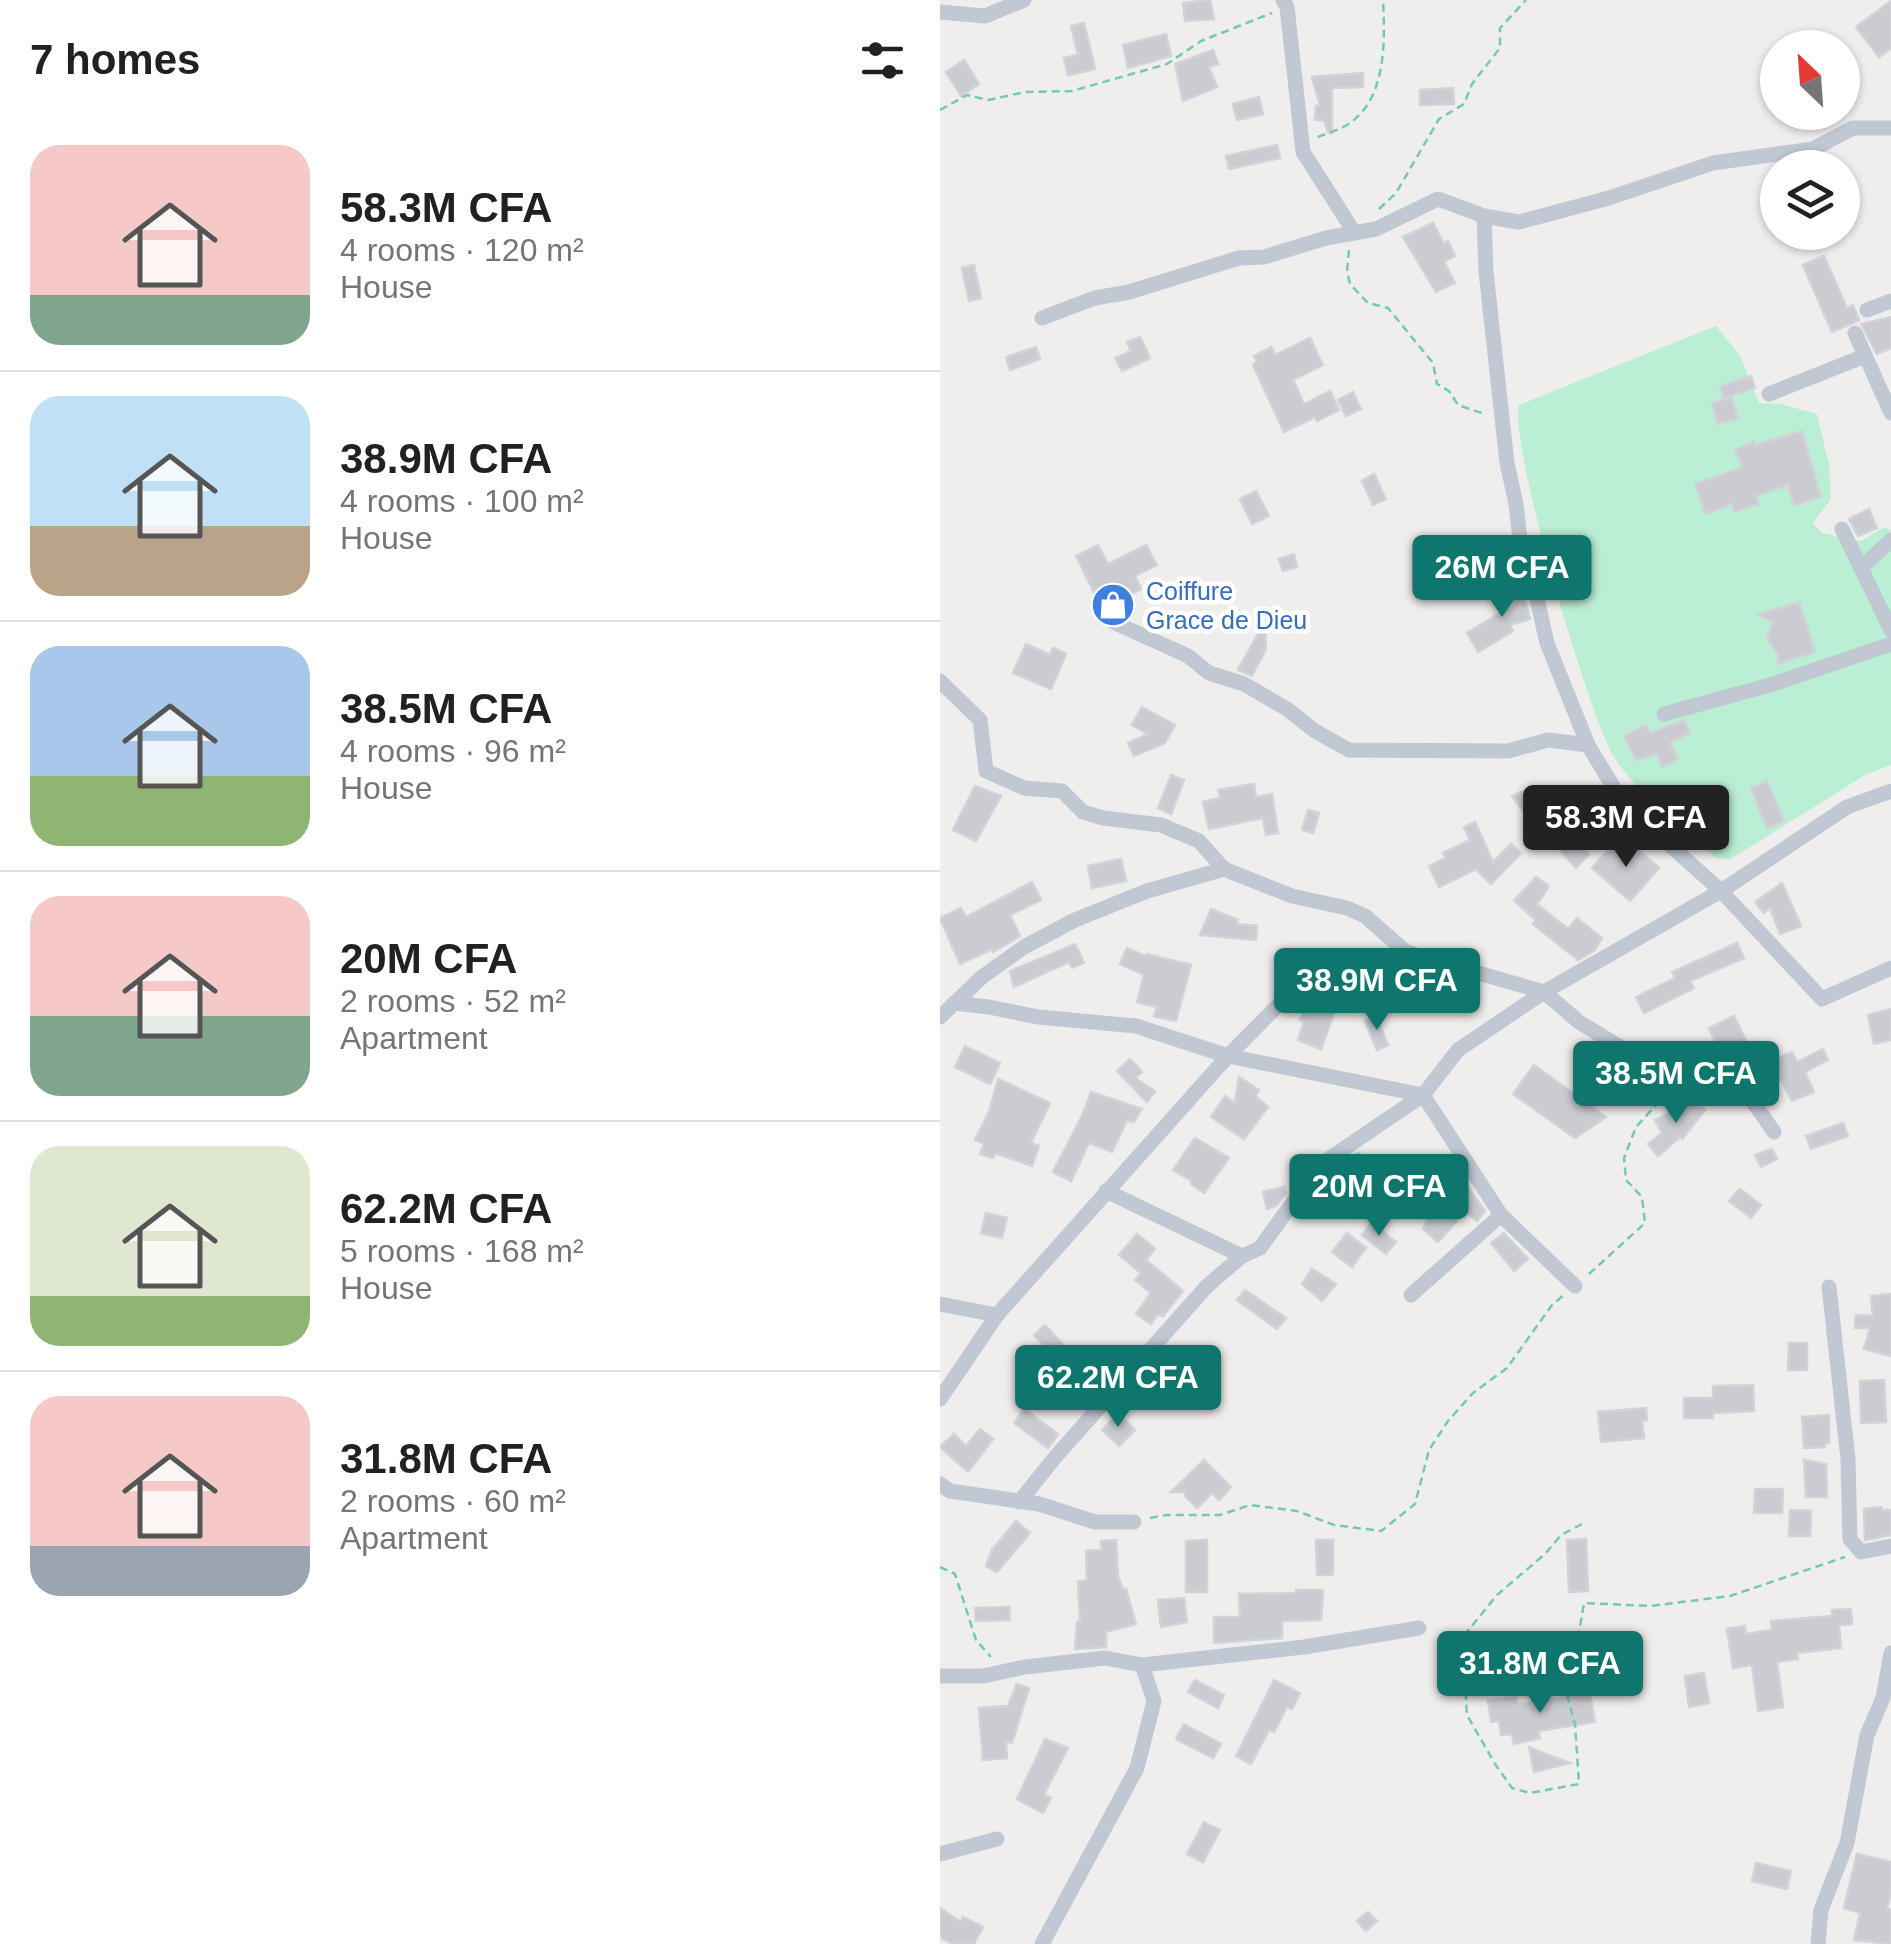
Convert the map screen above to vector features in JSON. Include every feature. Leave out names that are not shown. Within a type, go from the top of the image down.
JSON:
[{"type":"street","points":[[940,12],[984,16],[1024,0]]},
{"type":"street","points":[[1285,4],[1302,152],[1354,232]]},
{"type":"street","points":[[1042,318],[1095,298],[1129,292],[1239,258],[1264,258],[1376,229],[1438,200],[1484,216],[1519,222],[1609,198],[1713,163],[1813,148],[1853,128],[1891,128]]},
{"type":"street","points":[[1484,216],[1506,464],[1521,548],[1547,643],[1588,745],[1623,803],[1721,891],[1822,998],[1891,968]]},
{"type":"street","points":[[1867,310],[1891,300]]},
{"type":"street","points":[[1855,334],[1891,413]]},
{"type":"street","points":[[1769,394],[1865,356]]},
{"type":"street","points":[[1842,530],[1891,630]]},
{"type":"street","points":[[1861,568],[1891,540]]},
{"type":"street","points":[[1113,622],[1188,656],[1209,673],[1244,684],[1350,750],[1508,752],[1548,740],[1588,745]]},
{"type":"street","points":[[1664,714],[1770,685],[1891,644]]},
{"type":"street","points":[[940,681],[980,720],[986,771],[1024,788],[1062,792],[1083,812],[1161,825],[1199,841],[1224,868],[1292,896],[1365,916],[1406,952],[1544,992],[1579,1022],[1678,1082],[1751,1100],[1774,1132]]},
{"type":"street","points":[[1019,1502],[1207,1286],[1242,1256],[1260,1248],[1320,1165],[1423,1095],[1458,1050],[1544,992],[1721,891],[1847,807],[1891,791]]},
{"type":"street","points":[[940,1017],[982,977],[1024,947],[1075,920],[1147,891],[1224,868]]},
{"type":"street","points":[[940,1399],[997,1315],[1228,1056],[1300,983],[1406,952]]},
{"type":"street","points":[[954,1003],[989,1006],[1038,1018],[1136,1026],[1228,1056],[1423,1095],[1501,1214],[1575,1286]]},
{"type":"street","points":[[1106,1191],[1242,1256]]},
{"type":"street","points":[[1411,1295],[1501,1214]]},
{"type":"street","points":[[1829,1287],[1848,1459],[1850,1539],[1860,1552],[1891,1546]]},
{"type":"street","points":[[940,1304],[997,1315]]},
{"type":"street","points":[[940,1484],[950,1492],[1039,1504],[1095,1522],[1134,1522]]},
{"type":"street","points":[[940,1676],[1105,1658],[1142,1665],[1304,1647],[1418,1628]]},
{"type":"street","points":[[1818,1944],[1821,1910],[1847,1843],[1867,1736],[1882,1698],[1891,1654]]},
{"type":"street","points":[[1042,1944],[1137,1768],[1154,1700],[1142,1665]]},
{"type":"street","points":[[940,1854],[997,1840]]},
{"type":"path","points":[[1302,152],[1311,140],[1350,124],[1374,94],[1385,43],[1383,0]]},
{"type":"path","points":[[1377,211],[1396,193],[1439,119],[1464,104],[1472,84],[1500,48],[1500,28],[1526,0]]},
{"type":"path","points":[[940,110],[967,96],[988,100],[1025,92],[1072,91],[1167,64],[1201,41],[1285,4]]},
{"type":"path","points":[[1354,232],[1346,271],[1350,284],[1368,302],[1388,308],[1434,362],[1437,384],[1458,405],[1483,412],[1504,428]]},
{"type":"path","points":[[1134,1522],[1166,1515],[1220,1515],[1250,1505],[1297,1511],[1334,1525],[1380,1532],[1415,1504],[1429,1450],[1448,1421],[1474,1393],[1507,1368],[1552,1305],[1645,1223],[1642,1198],[1626,1180],[1624,1158],[1636,1127],[1678,1082]]},
{"type":"path","points":[[1582,1524],[1561,1535],[1498,1595],[1462,1638],[1467,1715],[1512,1788],[1530,1793],[1579,1784],[1568,1698],[1584,1603],[1650,1606],[1730,1596],[1860,1552]]},
{"type":"path","points":[[940,1567],[955,1574],[976,1640],[1000,1672]]},
{"type":"green space","points":[[1716,326],[1740,356],[1759,403],[1817,414],[1829,465],[1831,499],[1813,523],[1822,533],[1861,541],[1885,527],[1891,531],[1891,618],[1880,625],[1891,642],[1891,765],[1865,775],[1729,860],[1716,858],[1634,782],[1614,757],[1587,690],[1553,581],[1519,430],[1519,405]]},
{"type":"building","points":[[1210,0],[1214,19],[1185,21],[1183,3]]},
{"type":"building","points":[[1891,1],[1891,48],[1879,57],[1856,27]]},
{"type":"building","points":[[1084,23],[1095,69],[1068,75],[1064,58],[1078,55],[1071,26]]},
{"type":"building","points":[[1166,34],[1171,56],[1128,68],[1123,45]]},
{"type":"building","points":[[1213,50],[1218,64],[1209,67],[1217,87],[1183,101],[1175,64]]},
{"type":"building","points":[[964,60],[979,84],[961,96],[946,72]]},
{"type":"building","points":[[1363,73],[1363,87],[1332,88],[1332,133],[1328,133],[1324,120],[1315,120],[1316,106],[1320,106],[1312,77]]},
{"type":"building","points":[[1453,88],[1454,104],[1420,105],[1420,90]]},
{"type":"building","points":[[1259,97],[1263,114],[1237,120],[1233,104]]},
{"type":"building","points":[[1277,145],[1280,158],[1229,169],[1226,156]]},
{"type":"building","points":[[1433,223],[1455,256],[1444,262],[1455,283],[1436,292],[1403,237]]},
{"type":"building","points":[[1824,256],[1847,308],[1853,305],[1859,320],[1832,332],[1803,265]]},
{"type":"building","points":[[974,265],[981,298],[969,301],[962,268]]},
{"type":"building","points":[[1891,317],[1891,348],[1877,354],[1861,324]]},
{"type":"building","points":[[1140,337],[1150,358],[1122,371],[1115,358],[1131,351],[1127,342]]},
{"type":"building","points":[[1310,338],[1323,365],[1293,380],[1304,404],[1330,391],[1339,410],[1284,432],[1253,365],[1257,362],[1254,356],[1271,347],[1275,355]]},
{"type":"building","points":[[1036,347],[1040,359],[1010,370],[1006,357]]},
{"type":"building","points":[[1751,376],[1755,388],[1724,398],[1720,386]]},
{"type":"building","points":[[1353,392],[1361,409],[1346,416],[1338,400]]},
{"type":"building","points":[[1732,397],[1738,419],[1718,424],[1712,403]]},
{"type":"building","points":[[1802,431],[1821,497],[1794,505],[1788,485],[1756,496],[1759,504],[1734,512],[1732,504],[1705,514],[1695,484],[1743,467],[1735,450],[1754,441],[1755,445]]},
{"type":"building","points":[[1374,474],[1386,499],[1373,505],[1362,481]]},
{"type":"building","points":[[1256,491],[1269,516],[1252,524],[1240,499]]},
{"type":"building","points":[[1869,509],[1877,528],[1858,536],[1849,519]]},
{"type":"building","points":[[1098,545],[1108,564],[1146,545],[1157,565],[1135,576],[1141,589],[1109,606],[1104,596],[1097,599],[1076,556]]},
{"type":"building","points":[[1294,554],[1297,567],[1283,571],[1279,559]]},
{"type":"building","points":[[1520,580],[1530,619],[1510,625],[1513,631],[1478,652],[1467,633],[1513,605],[1507,584]]},
{"type":"building","points":[[1799,602],[1815,652],[1778,664],[1778,654],[1767,639],[1772,622],[1758,615]]},
{"type":"building","points":[[1265,621],[1266,649],[1252,676],[1238,670]]},
{"type":"building","points":[[1026,644],[1050,655],[1053,648],[1066,654],[1051,689],[1013,673]]},
{"type":"building","points":[[1142,707],[1175,725],[1165,743],[1134,756],[1128,743],[1148,734],[1132,725]]},
{"type":"building","points":[[1684,720],[1690,733],[1670,743],[1678,759],[1663,767],[1656,754],[1636,760],[1624,736],[1646,725],[1650,733]]},
{"type":"building","points":[[1171,775],[1184,780],[1171,814],[1158,808]]},
{"type":"building","points":[[1767,781],[1784,821],[1767,828],[1751,788]]},
{"type":"building","points":[[1254,784],[1256,797],[1272,794],[1278,833],[1266,835],[1263,818],[1209,829],[1203,802],[1220,798],[1218,790]]},
{"type":"building","points":[[975,786],[1001,796],[976,841],[953,830]]},
{"type":"building","points":[[1527,790],[1542,831],[1539,832],[1512,796]]},
{"type":"building","points":[[1591,798],[1603,812],[1573,839],[1589,854],[1576,868],[1546,835]]},
{"type":"building","points":[[1308,810],[1319,813],[1313,833],[1302,830]]},
{"type":"building","points":[[1475,822],[1493,862],[1511,844],[1521,853],[1491,884],[1476,869],[1439,887],[1429,866],[1446,858],[1443,853],[1470,840],[1464,827]]},
{"type":"building","points":[[1629,842],[1659,868],[1630,901],[1592,868],[1611,847],[1619,854]]},
{"type":"building","points":[[1121,859],[1126,881],[1092,888],[1088,866]]},
{"type":"building","points":[[1536,877],[1549,886],[1537,904],[1568,929],[1577,918],[1602,938],[1595,950],[1578,960],[1533,924],[1536,920],[1514,901]]},
{"type":"building","points":[[1032,882],[1041,900],[1010,915],[1020,936],[993,952],[992,949],[960,964],[940,918],[961,908],[966,917]]},
{"type":"building","points":[[1782,883],[1801,926],[1780,934],[1770,908],[1764,913],[1755,902]]},
{"type":"building","points":[[1211,909],[1238,920],[1236,924],[1257,926],[1256,940],[1200,935]]},
{"type":"building","points":[[1737,943],[1744,958],[1690,981],[1694,988],[1644,1013],[1636,997],[1675,978],[1672,972]]},
{"type":"building","points":[[1075,944],[1084,963],[1072,968],[1069,962],[1014,987],[1010,971]]},
{"type":"building","points":[[1127,948],[1147,957],[1191,965],[1176,1021],[1154,1016],[1157,1007],[1137,1002],[1144,975],[1120,964]]},
{"type":"building","points":[[1308,1002],[1334,1013],[1321,1049],[1298,1040],[1304,1022],[1300,1020]]},
{"type":"building","points":[[1891,1009],[1891,1040],[1874,1044],[1868,1015]]},
{"type":"building","points":[[1376,1016],[1388,1045],[1377,1050],[1365,1021]]},
{"type":"building","points":[[1734,1016],[1747,1042],[1736,1047],[1738,1053],[1724,1060],[1709,1028]]},
{"type":"building","points":[[965,1046],[1000,1063],[990,1084],[955,1067]]},
{"type":"building","points":[[1823,1049],[1828,1060],[1805,1072],[1814,1092],[1792,1101],[1781,1080],[1773,1084],[1763,1065],[1792,1052],[1797,1062]]},
{"type":"building","points":[[1130,1059],[1142,1072],[1135,1078],[1155,1091],[1147,1102],[1117,1071]]},
{"type":"building","points":[[1534,1065],[1606,1117],[1575,1138],[1513,1094]]},
{"type":"building","points":[[1239,1077],[1259,1090],[1255,1096],[1268,1107],[1244,1139],[1211,1117],[1225,1096],[1235,1103]]},
{"type":"building","points":[[998,1079],[1050,1103],[1031,1143],[1039,1146],[1032,1166],[995,1153],[993,1158],[980,1154],[984,1144],[975,1140],[989,1112]]},
{"type":"building","points":[[1091,1092],[1142,1109],[1134,1122],[1127,1120],[1112,1152],[1089,1143],[1071,1181],[1053,1172]]},
{"type":"building","points":[[1689,1098],[1705,1110],[1682,1139],[1658,1156],[1648,1144],[1662,1133],[1655,1120],[1683,1106]]},
{"type":"building","points":[[1843,1123],[1848,1136],[1811,1149],[1806,1136]]},
{"type":"building","points":[[1195,1138],[1229,1158],[1204,1193],[1173,1170]]},
{"type":"building","points":[[1772,1149],[1777,1159],[1761,1167],[1755,1155]]},
{"type":"building","points":[[1358,1153],[1380,1169],[1378,1172],[1394,1186],[1369,1220],[1346,1201],[1348,1198],[1328,1190],[1338,1166]]},
{"type":"building","points":[[1458,1174],[1485,1211],[1477,1221],[1465,1212],[1438,1242],[1423,1229],[1432,1209]]},
{"type":"building","points":[[1284,1187],[1286,1193],[1276,1206],[1267,1209],[1263,1192]]},
{"type":"building","points":[[1740,1189],[1761,1205],[1751,1218],[1729,1201]]},
{"type":"building","points":[[986,1213],[1007,1218],[1002,1238],[981,1233]]},
{"type":"building","points":[[1371,1223],[1396,1242],[1386,1254],[1362,1235]]},
{"type":"building","points":[[1347,1233],[1366,1248],[1352,1267],[1332,1252]]},
{"type":"building","points":[[1504,1233],[1528,1259],[1514,1271],[1491,1243]]},
{"type":"building","points":[[1137,1234],[1155,1249],[1146,1260],[1183,1291],[1163,1316],[1158,1314],[1151,1324],[1136,1314],[1151,1293],[1135,1280],[1141,1273],[1119,1255]]},
{"type":"building","points":[[1312,1269],[1336,1284],[1322,1301],[1302,1284]]},
{"type":"building","points":[[1245,1290],[1286,1318],[1277,1329],[1237,1300]]},
{"type":"building","points":[[1891,1294],[1891,1356],[1864,1349],[1870,1328],[1855,1328],[1856,1315],[1873,1316],[1871,1296]]},
{"type":"building","points":[[1045,1325],[1067,1349],[1059,1356],[1087,1377],[1080,1386],[1054,1367],[1039,1384],[1029,1376],[1049,1351],[1034,1335]]},
{"type":"building","points":[[1789,1343],[1807,1343],[1807,1370],[1788,1370]]},
{"type":"building","points":[[1884,1380],[1886,1422],[1861,1423],[1860,1381]]},
{"type":"building","points":[[1753,1385],[1754,1411],[1684,1418],[1684,1398],[1713,1398],[1713,1386]]},
{"type":"building","points":[[1646,1408],[1647,1420],[1642,1421],[1644,1438],[1601,1442],[1598,1412]]},
{"type":"building","points":[[1024,1409],[1058,1434],[1048,1448],[1014,1423]]},
{"type":"building","points":[[1118,1414],[1135,1430],[1119,1446],[1102,1430]]},
{"type":"building","points":[[1829,1415],[1829,1443],[1825,1447],[1804,1448],[1802,1417]]},
{"type":"building","points":[[980,1429],[993,1439],[968,1472],[940,1447],[954,1434],[966,1446]]},
{"type":"building","points":[[1204,1460],[1231,1487],[1219,1500],[1212,1493],[1197,1508],[1185,1492],[1171,1492]]},
{"type":"building","points":[[1804,1460],[1826,1464],[1827,1497],[1806,1497]]},
{"type":"building","points":[[1755,1489],[1783,1489],[1782,1513],[1754,1513]]},
{"type":"building","points":[[1864,1509],[1891,1510],[1891,1535],[1865,1540]]},
{"type":"building","points":[[1790,1510],[1811,1511],[1810,1536],[1789,1536]]},
{"type":"building","points":[[1016,1521],[1030,1533],[997,1572],[986,1566],[992,1550]]},
{"type":"building","points":[[1586,1539],[1588,1591],[1569,1592],[1567,1540]]},
{"type":"building","points":[[1116,1540],[1118,1577],[1126,1589],[1136,1624],[1106,1632],[1106,1647],[1075,1649],[1080,1621],[1078,1581],[1087,1580],[1086,1551],[1102,1550],[1101,1541]]},
{"type":"building","points":[[1207,1540],[1207,1592],[1186,1592],[1186,1541]]},
{"type":"building","points":[[1316,1540],[1333,1540],[1333,1575],[1317,1575]]},
{"type":"building","points":[[1323,1590],[1321,1620],[1282,1621],[1282,1638],[1214,1643],[1214,1617],[1240,1617],[1239,1594]]},
{"type":"building","points":[[1184,1598],[1187,1622],[1161,1627],[1158,1600]]},
{"type":"building","points":[[1009,1607],[1010,1620],[976,1621],[975,1608]]},
{"type":"building","points":[[1851,1609],[1852,1624],[1839,1625],[1841,1648],[1797,1653],[1798,1659],[1777,1662],[1783,1707],[1758,1711],[1752,1665],[1733,1668],[1727,1629],[1745,1626],[1746,1634],[1772,1630],[1771,1621],[1832,1616],[1832,1610]]},
{"type":"building","points":[[1604,1660],[1609,1689],[1590,1692],[1586,1663]]},
{"type":"building","points":[[1704,1673],[1709,1703],[1689,1707],[1685,1676]]},
{"type":"building","points":[[1195,1680],[1224,1695],[1218,1708],[1188,1692]]},
{"type":"building","points":[[1274,1680],[1300,1693],[1292,1709],[1287,1707],[1274,1732],[1269,1730],[1251,1764],[1236,1756]]},
{"type":"building","points":[[1017,1684],[1029,1688],[1012,1743],[1006,1741],[1007,1758],[983,1760],[979,1708],[1008,1706]]},
{"type":"building","points":[[1590,1694],[1595,1722],[1538,1731],[1540,1738],[1514,1744],[1512,1734],[1501,1735],[1499,1721],[1491,1722],[1488,1700],[1516,1697],[1518,1704]]},
{"type":"building","points":[[1184,1724],[1221,1744],[1213,1758],[1176,1739]]},
{"type":"building","points":[[1045,1739],[1068,1748],[1044,1794],[1051,1798],[1043,1813],[1017,1799]]},
{"type":"building","points":[[1529,1747],[1543,1753],[1570,1763],[1534,1772]]},
{"type":"building","points":[[1204,1822],[1220,1830],[1203,1862],[1187,1854]]},
{"type":"building","points":[[1857,1854],[1891,1862],[1887,1908],[1891,1910],[1891,1944],[1854,1940],[1860,1913],[1844,1908]]},
{"type":"building","points":[[1756,1863],[1791,1871],[1787,1889],[1752,1881]]},
{"type":"building","points":[[940,1908],[961,1922],[963,1917],[983,1927],[974,1944],[952,1944],[940,1937]]},
{"type":"building","points":[[1368,1912],[1377,1921],[1366,1931],[1357,1921]]},
{"type":"place","name":"Coiffure Grace de Dieu","points":[[1113,605]]}]
